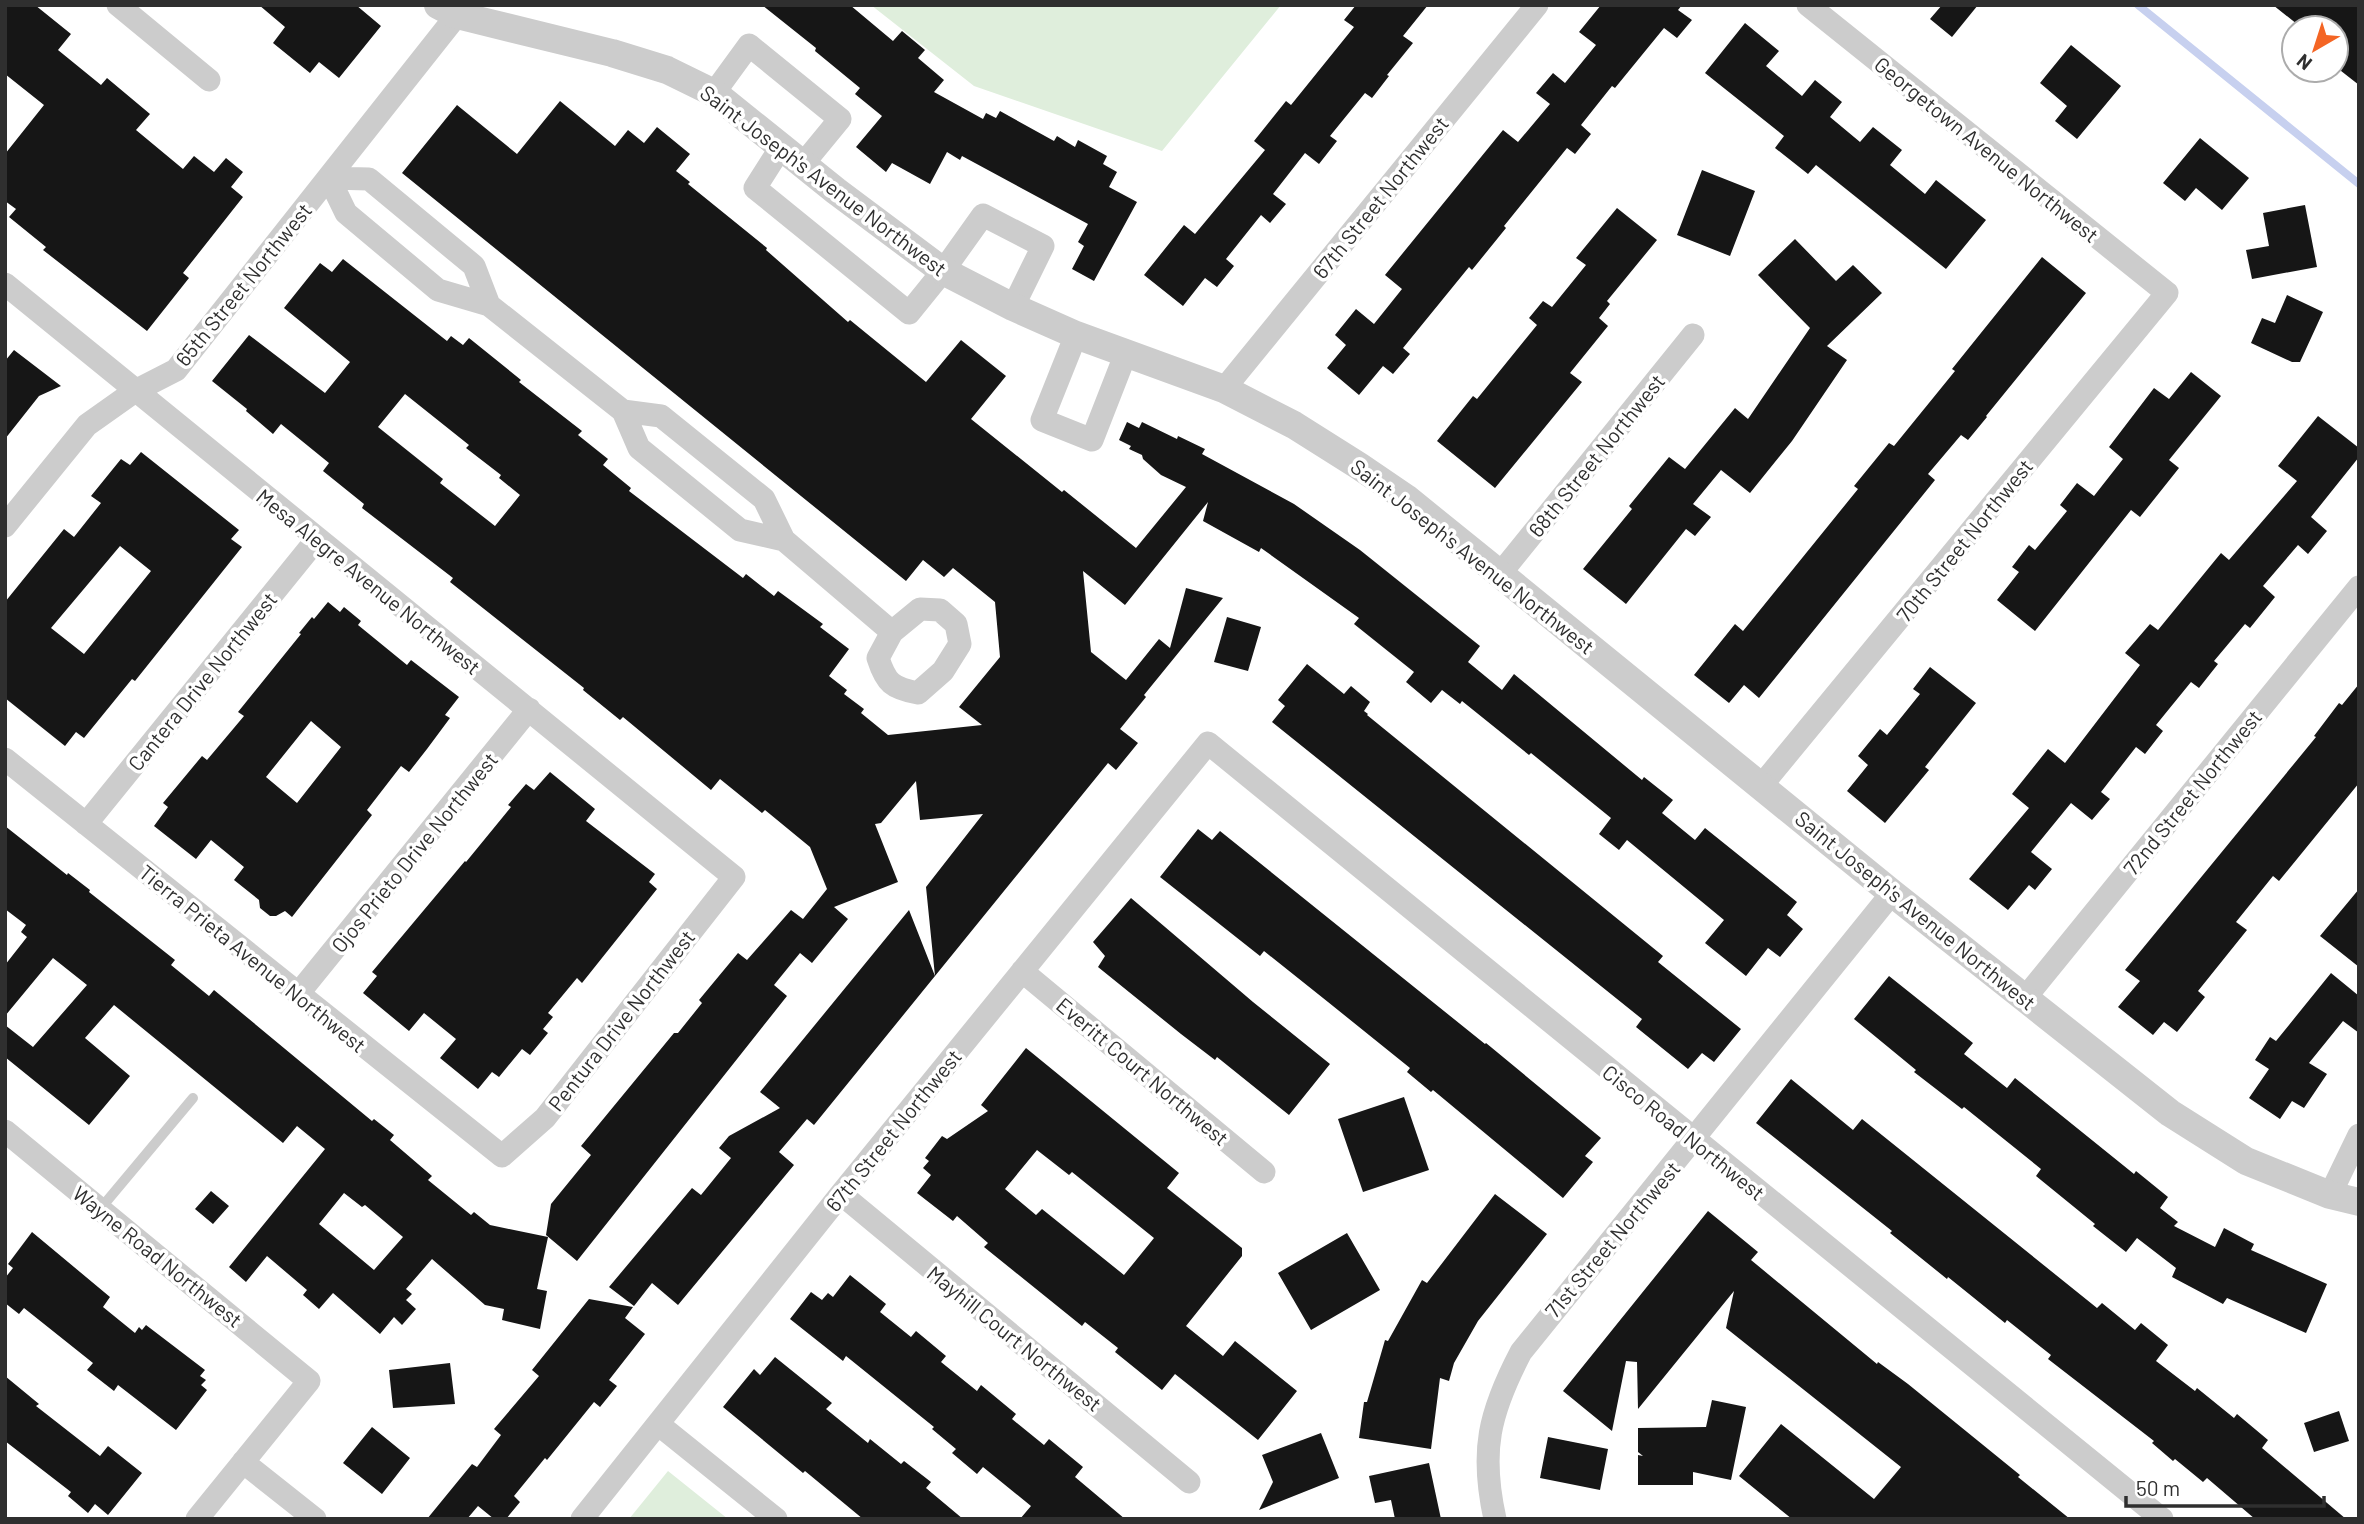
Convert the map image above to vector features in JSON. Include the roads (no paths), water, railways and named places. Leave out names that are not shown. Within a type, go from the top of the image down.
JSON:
[{"type":"street","points":[[118,5],[209,80]]},
{"type":"street","name":"67th Street Northwest","points":[[1224,389],[1537,5]]},
{"type":"street","name":"Georgetown Avenue Northwest","points":[[1808,5],[2166,293]]},
{"type":"street","name":"Saint Joseph's Avenue Northwest","points":[[448,10],[667,70],[714,93],[943,271],[1076,335],[1224,389],[1294,425],[1406,498],[1892,893],[2170,1113],[2246,1161],[2330,1195],[2359,1202]]},
{"type":"street","name":"65th Street Northwest","points":[[5,526],[87,425],[135,391],[176,370],[328,178],[448,10]]},
{"type":"street","points":[[714,93],[749,45],[841,119],[803,164]]},
{"type":"street","points":[[781,147],[755,188],[909,313],[983,215],[1043,246],[1013,307]]},
{"type":"street","points":[[489,305],[474,265],[369,179],[328,178],[346,213],[438,290],[489,305],[624,411],[639,448],[740,530],[784,540]]},
{"type":"street","name":"Mesa Alegre Avenue Northwest","points":[[5,284],[734,877]]},
{"type":"street","name":"70th Street Northwest","points":[[1760,786],[2166,293]]},
{"type":"street","points":[[1076,335],[1042,420],[1092,440],[1126,354]]},
{"type":"street","name":"68th Street Northwest","points":[[1500,574],[1693,335]]},
{"type":"street","points":[[624,411],[661,416],[764,499],[784,540],[892,632]]},
{"type":"street","name":"Cantera Drive Northwest","points":[[86,824],[317,539]]},
{"type":"street","name":"72nd Street Northwest","points":[[2025,998],[2359,587]]},
{"type":"street","name":"Ojos Prieto Drive Northwest","points":[[298,994],[529,709]]},
{"type":"street","name":"67th Street Northwest","points":[[582,1519],[841,1194],[1208,743]]},
{"type":"street","name":"Cisco Road Northwest","points":[[1208,743],[2162,1519]]},
{"type":"street","name":"Tierra Prieta Avenue Northwest","points":[[5,759],[502,1156]]},
{"type":"street","name":"Pentura Drive Northwest","points":[[502,1156],[545,1118],[734,877]]},
{"type":"street","name":"71st Street Northwest","points":[[1495,1519],[1488,1487],[1490,1426],[1507,1377],[1521,1352],[1892,893]]},
{"type":"street","name":"Everitt Court Northwest","points":[[1022,971],[1264,1172]]},
{"type":"street","name":"Wayne Road Northwest","points":[[5,1131],[309,1381],[243,1462]]},
{"type":"street","points":[[2330,1195],[2359,1135]]},
{"type":"street","name":"Mayhill Court Northwest","points":[[841,1194],[1189,1482]]},
{"type":"street","points":[[659,1424],[776,1519]]},
{"type":"street","points":[[197,1519],[243,1462],[315,1519]]},
{"type":"lane","points":[[101,1209],[193,1098]]},
{"type":"waterway","points":[[2138,5],[2359,184]]}]
